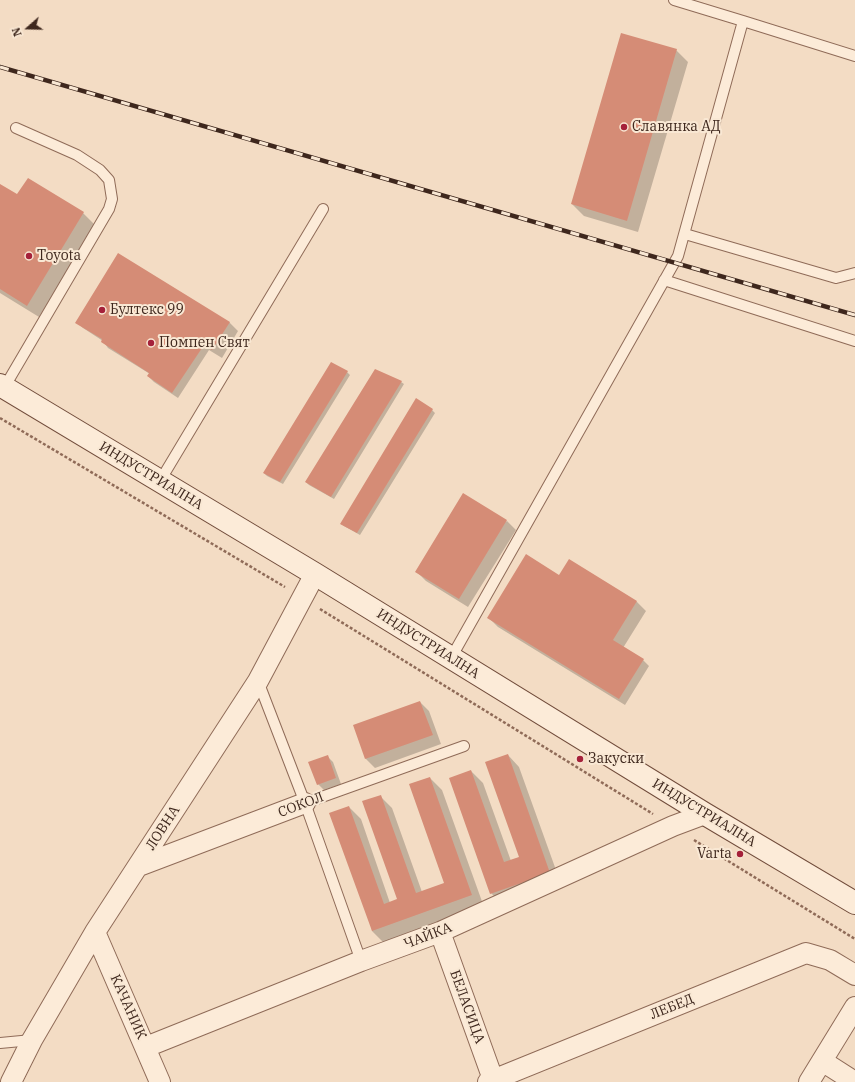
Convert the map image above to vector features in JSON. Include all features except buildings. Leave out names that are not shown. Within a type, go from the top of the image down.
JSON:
[{"type":"main road","name":"ИНДУСТРИАЛНА","points":[[2,386],[315,574],[705,814],[855,903]]},
{"type":"street","name":"ЛОВНА","points":[[11,1082],[32,1040],[95,932],[258,681],[315,574]]},
{"type":"street","name":"СОКОЛ","points":[[139,866],[306,804]]},
{"type":"street","name":"ЧАЙКА","points":[[146,1047],[361,960],[440,932],[673,826],[705,814]]},
{"type":"street","name":"КАЧАНИК","points":[[95,932],[160,1082]]},
{"type":"street","name":"БЕЛАСИЦА","points":[[440,932],[492,1081]]},
{"type":"street","name":"ЛЕБЕД","points":[[492,1081],[806,953],[830,960],[855,975]]},
{"type":"street","points":[[809,1082],[855,1007]]},
{"type":"street","points":[[822,1061],[855,1082]]},
{"type":"lane","points":[[674,0],[855,56]]},
{"type":"lane","points":[[451,658],[678,256],[743,21]]},
{"type":"lane","points":[[2,386],[109,209],[112,199],[109,180],[100,170],[77,155],[16,128]]},
{"type":"lane","points":[[160,481],[323,209]]},
{"type":"lane","points":[[685,234],[836,278],[855,273]]},
{"type":"lane","points":[[664,280],[855,341]]},
{"type":"lane","points":[[258,681],[306,804],[361,960]]},
{"type":"lane","name":"СОКОЛ","points":[[306,804],[464,746]]},
{"type":"lane","points":[[0,1043],[32,1040]]},
{"type":"path","points":[[0,418],[302,598],[855,939]]},
{"type":"railway","points":[[0,67],[855,315]]},
{"type":"place","name":"Славянка АД","points":[[624,127]]},
{"type":"place","name":"Toyota","points":[[29,256]]},
{"type":"place","name":"Бултекс 99","points":[[102,310]]},
{"type":"place","name":"Помпен Свят","points":[[151,343]]},
{"type":"place","name":"Закуски","points":[[580,759]]},
{"type":"place","name":"Varta","points":[[740,854]]}]
